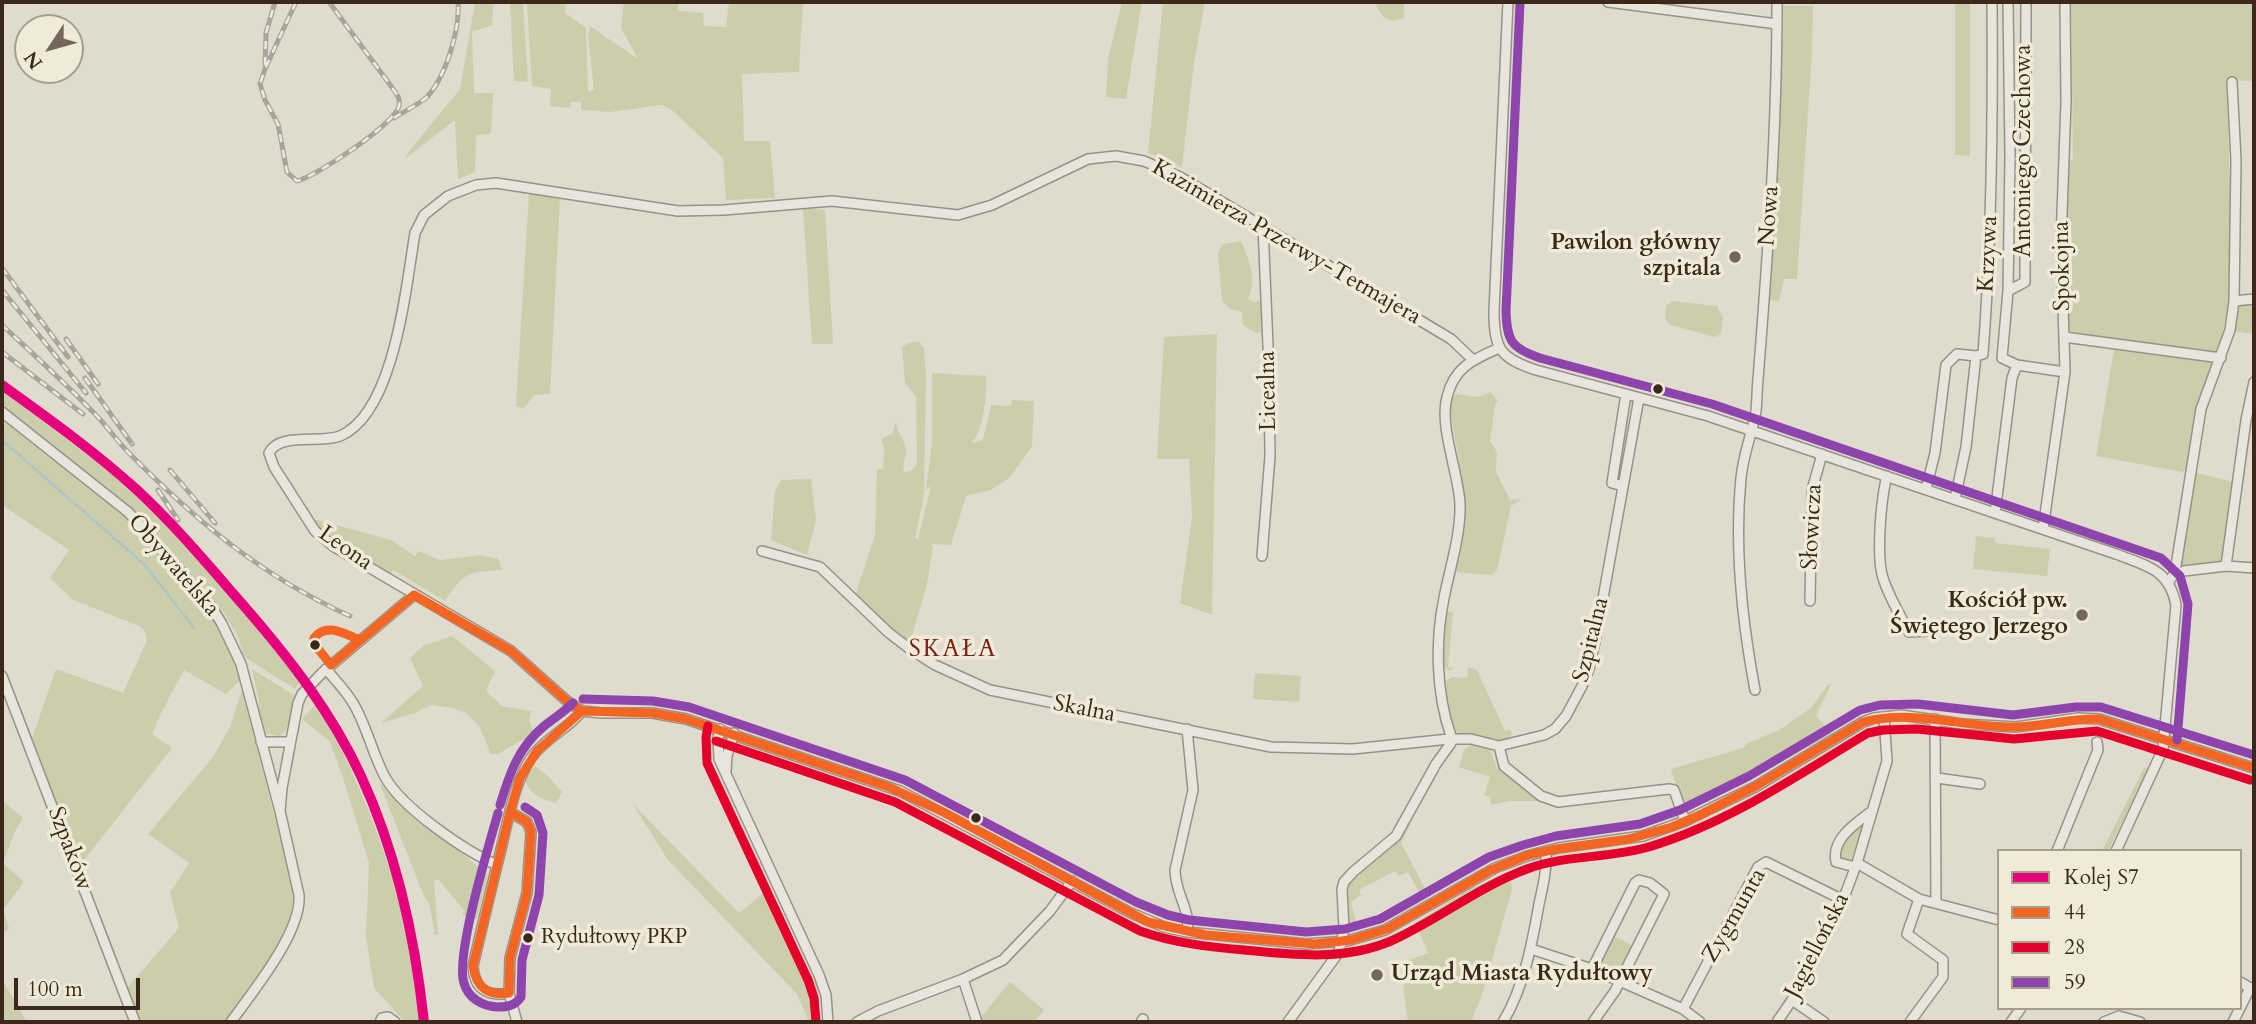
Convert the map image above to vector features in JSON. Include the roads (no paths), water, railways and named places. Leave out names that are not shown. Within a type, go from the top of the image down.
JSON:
[{"type":"street","points":[[1508,2],[1494,311],[1494,337],[1499,348],[1505,356],[1519,364],[1708,415],[2043,529],[2159,572],[2169,582],[2176,605],[2165,739],[2153,774],[2117,849]]},
{"type":"street","points":[[1608,2],[1777,24]]},
{"type":"street","name":"Nowa","points":[[1755,690],[1744,635],[1741,480],[1756,410],[1766,278],[1776,124],[1777,2]]},
{"type":"street","name":"Krzywa","points":[[1955,499],[1966,447],[1979,355],[1992,194],[1992,2]]},
{"type":"street","name":"Antoniego Czechowa","points":[[2002,358],[2008,291],[2008,2]]},
{"type":"street","name":"Antoniego Czechowa","points":[[2008,291],[2025,282],[2026,2]]},
{"type":"street","name":"Spokojna","points":[[2043,529],[2065,372],[2061,241],[2066,102],[2065,2]]},
{"type":"street","points":[[2169,582],[2175,572],[2201,409],[2230,330],[2234,301],[2236,160],[2232,82]]},
{"type":"street","name":"Kazimierza Przerwy-Tetmajera","points":[[269,453],[272,447],[284,442],[340,436],[359,420],[370,406],[385,377],[395,350],[415,233],[419,224],[431,208],[457,191],[496,183],[678,211],[832,201],[958,215],[992,205],[1088,159],[1116,156],[1144,161],[1180,177],[1457,343],[1472,359]]},
{"type":"street","name":"Licealna","points":[[1262,556],[1270,456],[1263,226]]},
{"type":"street","points":[[2234,301],[2254,299]]},
{"type":"street","points":[[2064,337],[2221,358]]},
{"type":"street","points":[[1288,1022],[1337,957],[1342,942],[1344,883],[1353,872],[1396,836],[1452,739],[1442,703],[1439,633],[1460,513],[1446,400],[1454,380],[1472,359],[1499,348]]},
{"type":"street","points":[[1926,489],[1935,453],[1946,365],[1957,354],[2002,358],[2017,365],[2065,372]]},
{"type":"street","points":[[1995,513],[2012,378],[2017,365]]},
{"type":"street","points":[[2226,566],[2246,420],[2254,382]]},
{"type":"street","name":"Szpitalna","points":[[1623,486],[1612,483],[1626,394]]},
{"type":"street","name":"Szpitalna","points":[[1452,739],[1471,739],[1499,746],[1544,735],[1555,729],[1566,716],[1589,669],[1639,398]]},
{"type":"street","name":"Obywatelska","points":[[2,412],[128,512],[211,606],[241,664],[299,895],[298,916],[271,965],[231,1022]]},
{"type":"street","name":"Leona","points":[[269,453],[274,467],[321,537],[511,651],[582,711]]},
{"type":"street","name":"Słowicza","points":[[1810,601],[1812,499],[1822,454]]},
{"type":"street","points":[[1887,476],[1880,563],[1883,579],[1909,632],[1928,631]]},
{"type":"street","name":"Skalna","points":[[762,551],[820,568],[889,633],[935,665],[990,690],[1272,747],[1368,748],[1452,739]]},
{"type":"street","points":[[2184,571],[2226,566],[2254,568]]},
{"type":"street","name":"Obywatelska","points":[[280,811],[300,696],[326,669],[414,595]]},
{"type":"street","points":[[326,669],[352,701],[384,776],[393,790],[468,850],[497,865]]},
{"type":"street","name":"Szpaków","points":[[2,676],[135,1022]]},
{"type":"street","points":[[509,993],[487,993],[478,986],[473,966],[510,812],[518,786],[533,755],[582,711],[664,715],[734,733],[900,791],[1149,922],[1187,932],[1283,943],[1342,942],[1385,930],[1495,868],[1546,851],[1627,839],[1685,821],[1755,787],[1863,722],[1884,717],[1901,715],[1962,724],[2015,727],[2092,718],[2254,768]]},
{"type":"street","name":"Jagiellońska","points":[[1777,1022],[1792,1000],[1843,900],[1856,865],[1886,761],[1884,717]]},
{"type":"street","points":[[1935,719],[1936,903]]},
{"type":"street","points":[[720,729],[717,753],[819,975],[826,995],[828,1022]]},
{"type":"street","points":[[1187,729],[1193,790],[1175,870],[1175,881],[1189,916],[1187,932]]},
{"type":"street","points":[[726,776],[727,756],[734,733]]},
{"type":"street","points":[[261,742],[290,742]]},
{"type":"street","points":[[2058,849],[2098,750],[2098,742]]},
{"type":"street","points":[[1499,746],[1504,766],[1546,799],[1558,802],[1669,789],[1674,790],[1685,821]]},
{"type":"street","points":[[1937,778],[1980,784]]},
{"type":"street","name":"Jagiellońska","points":[[1872,811],[1845,833],[1835,851],[1836,862],[1856,865],[1919,899],[1997,919]]},
{"type":"street","points":[[510,812],[527,822],[531,832],[527,893],[510,958],[509,993],[517,1022]]},
{"type":"street","points":[[1503,1022],[1511,1009],[1531,949],[1546,867],[1546,851]]},
{"type":"street","name":"Zygmunta","points":[[1683,1009],[1758,867],[1766,862],[1843,900]]},
{"type":"street","points":[[1592,969],[1635,883],[1639,880],[1650,883],[1664,894],[1619,982],[1593,1022]]},
{"type":"street","points":[[857,1022],[1003,960],[1050,911],[1072,881]]},
{"type":"street","points":[[1910,1022],[1943,977],[1943,960],[1907,934],[1919,899]]},
{"type":"street","points":[[1531,949],[1592,969],[1683,1009],[1700,1022]]},
{"type":"street","points":[[963,979],[977,1022]]},
{"type":"street","points":[[2242,1005],[2252,989]]},
{"type":"street","points":[[1792,1000],[1824,1022]]},
{"type":"street","points":[[2104,1022],[2115,1016],[2140,1022]]},
{"type":"street","points":[[380,1022],[382,1018],[388,1017],[395,1022]]},
{"type":"waterway","points":[[2,440],[144,564],[194,628]]},
{"type":"railway","points":[[265,65],[266,33],[275,2]]},
{"type":"railway","points":[[296,2],[260,84],[278,124],[287,172],[297,181],[320,170],[370,137],[399,106],[396,93],[329,2]]},
{"type":"railway","points":[[394,118],[419,103],[434,88],[446,65],[454,39],[458,2]]},
{"type":"railway","points":[[2,268],[68,357]]},
{"type":"railway","points":[[2,290],[86,393]]},
{"type":"railway","points":[[2,325],[99,418],[154,478],[205,524],[288,584],[350,616]]},
{"type":"railway","points":[[66,339],[98,384]]},
{"type":"railway","points":[[2,352],[83,414]]},
{"type":"railway","points":[[85,378],[132,444]]},
{"type":"railway","points":[[170,470],[215,523]]},
{"type":"railway","points":[[158,490],[178,520]]},
{"type":"rail line","name":"S7","points":[[2,385],[87,448],[150,503],[192,546],[261,626],[294,666],[323,708],[350,753],[385,835],[410,927],[424,1022]]},
{"type":"place","name":"Pawilon główny szpitala","points":[[1735,257]]},
{"type":"place","name":"Kościół pw. Świętego Jerzego","points":[[2082,615]]},
{"type":"place","name":"Rydułtowy PKP","points":[[528,938]]},
{"type":"place","name":"Urząd Miasta Rydułtowy","points":[[1377,975]]},
{"type":"district","name":"SKAŁA","points":[[953,650]]}]
